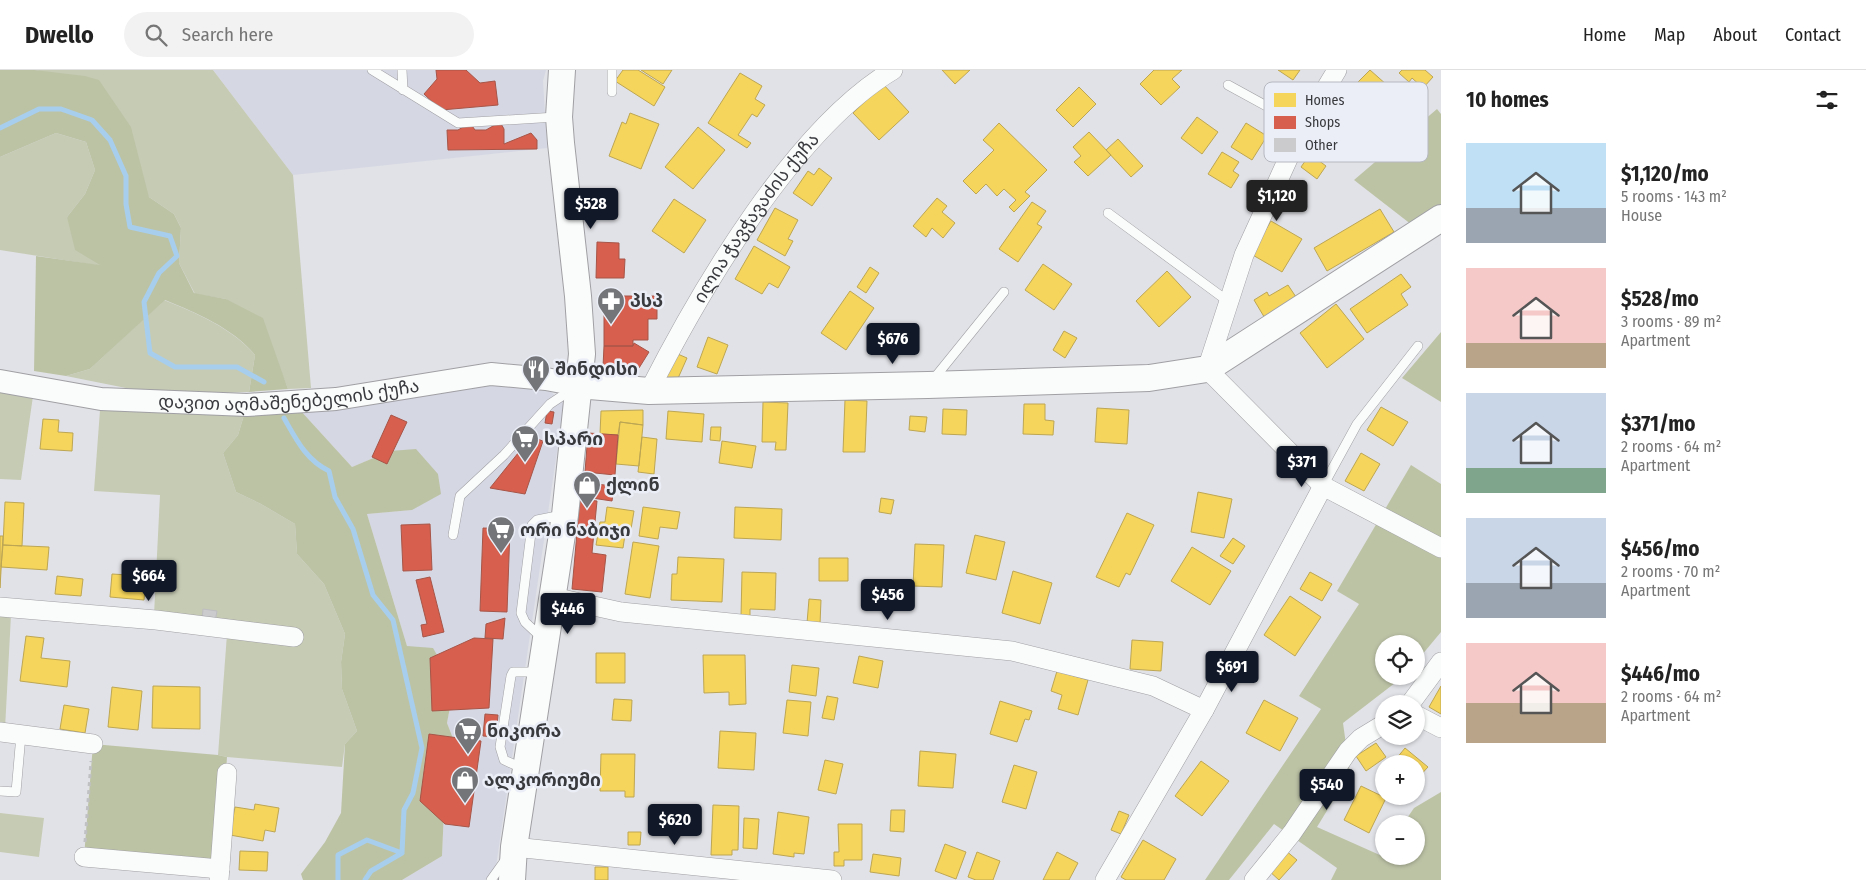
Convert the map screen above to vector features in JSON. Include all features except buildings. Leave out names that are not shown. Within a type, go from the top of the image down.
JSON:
[{"type":"main road","points":[[512,880],[514,847],[565,515],[582,354],[581,319],[559,116],[562,70]]},
{"type":"main road","points":[[578,385],[649,391],[928,385],[1149,378],[1207,369],[1441,218]]},
{"type":"street","name":"ილია ჭავჭავაძის ქუჩა","points":[[649,391],[678,335],[746,226],[781,179],[821,130],[871,83],[893,70]]},
{"type":"street","points":[[1330,82],[1337,70]]},
{"type":"street","points":[[1286,162],[1244,254],[1207,369],[1323,486],[1441,548]]},
{"type":"street","name":"დავით აღმაშენებელის ქუჩა","points":[[0,381],[102,399],[247,405],[336,399],[491,374],[546,379],[578,385]]},
{"type":"street","points":[[1105,880],[1204,710],[1323,486]]},
{"type":"street","points":[[553,598],[621,612],[1012,651],[1153,686],[1204,710]]},
{"type":"street","points":[[0,607],[156,620],[294,637]]},
{"type":"street","points":[[1417,695],[1441,662]]},
{"type":"street","points":[[1425,720],[1441,728]]},
{"type":"street","points":[[1254,880],[1292,833],[1348,752],[1361,738],[1375,729]]},
{"type":"street","points":[[0,732],[93,744]]},
{"type":"street","points":[[84,857],[220,875],[226,773]]},
{"type":"street","points":[[514,847],[832,880]]},
{"type":"lane","points":[[372,70],[458,123],[559,116]]},
{"type":"lane","points":[[402,70],[403,90]]},
{"type":"lane","points":[[612,70],[612,92]]},
{"type":"lane","points":[[1228,85],[1264,105]]},
{"type":"lane","points":[[1108,213],[1229,302]]},
{"type":"lane","points":[[928,385],[1004,292]]},
{"type":"lane","points":[[1323,486],[1357,424],[1418,346]]},
{"type":"lane","points":[[453,535],[460,496],[504,455],[550,404],[578,385]]},
{"type":"lane","points":[[546,642],[525,622],[521,613],[532,525],[537,520],[565,515]]},
{"type":"lane","points":[[0,791],[16,792],[21,735]]},
{"type":"lane","points":[[491,880],[514,847]]},
{"type":"path","points":[[84,857],[93,744]]},
{"type":"shaded area","points":[[213,70],[546,70],[543,81],[547,148],[293,175]]},
{"type":"shaded area","points":[[494,384],[551,392],[564,404],[494,880],[402,880],[442,856],[444,810],[454,741],[447,723],[451,702],[407,646],[367,514],[412,510],[390,451],[352,467],[300,410]]},
{"type":"green space","points":[[0,70],[35,70],[85,76],[99,80],[131,127],[149,197],[174,214],[181,228],[179,263],[194,293],[226,299],[263,318],[288,389],[249,392],[255,355],[246,345],[213,322],[165,300],[90,369],[66,376],[34,371],[36,256],[100,265],[75,250],[67,217],[85,194],[95,170],[86,142],[56,133],[0,157]]},
{"type":"green space","points":[[35,70],[213,70],[293,175],[311,388],[288,389],[275,356],[226,299],[195,294],[179,263],[181,228],[174,214],[149,197],[44,72]]},
{"type":"green space","points":[[1437,109],[1441,114],[1441,207],[1412,225],[1354,180],[1375,162],[1428,162],[1428,117]]},
{"type":"green space","points":[[56,133],[86,142],[95,170],[85,194],[67,217],[102,266],[0,250],[0,157]]},
{"type":"green space","points":[[164,300],[213,322],[246,345],[255,355],[249,392],[189,394],[131,389],[66,376],[90,369]]},
{"type":"green space","points":[[1441,332],[1441,402],[1402,378]]},
{"type":"green space","points":[[0,389],[33,396],[21,480],[0,479]]},
{"type":"green space","points":[[100,410],[244,415],[238,435],[223,453],[236,492],[295,524],[297,554],[324,584],[345,634],[341,662],[342,689],[357,731],[345,744],[342,767],[218,755],[227,634],[154,615],[160,495],[94,491]]},
{"type":"green space","points":[[300,410],[352,467],[390,451],[416,449],[438,474],[441,494],[412,510],[367,514],[407,646],[433,648],[448,674],[451,702],[447,723],[454,741],[444,810],[442,856],[402,880],[303,880],[301,874],[325,842],[341,813],[345,744],[357,731],[342,689],[341,662],[345,634],[324,584],[297,554],[295,524],[236,492],[223,453],[238,435],[244,415]]},
{"type":"green space","points":[[1411,465],[1441,484],[1441,632],[1425,651],[1425,635],[1375,635],[1375,685],[1392,685],[1379,695],[1375,695],[1375,698],[1343,723],[1350,773],[1317,827],[1375,853],[1375,865],[1425,865],[1425,815],[1409,815],[1414,808],[1419,805],[1425,805],[1425,801],[1441,792],[1441,880],[1331,880],[1337,868],[1274,824],[1229,880],[1205,880],[1321,709],[1299,696],[1359,604],[1337,591]]},
{"type":"green space","points":[[0,615],[11,615],[5,729],[0,728]]},
{"type":"green space","points":[[93,744],[227,757],[220,869],[84,857]]},
{"type":"green space","points":[[0,813],[44,818],[39,857],[0,852]]},
{"type":"waterway","points":[[0,128],[39,109],[61,109],[92,120],[110,140],[126,176],[126,204],[130,227],[170,236],[177,256],[159,273],[144,302],[150,353],[175,367],[237,367],[264,382]]},
{"type":"waterway","points":[[284,418],[297,441],[308,455],[329,471],[335,497],[353,529],[373,595],[393,620],[422,748],[413,793],[404,810],[402,853],[367,840],[338,855],[338,880]]},
{"type":"waterway","points":[[365,880],[371,871],[402,853]]},
{"type":"place","name":"პსპ","points":[[611,325]]},
{"type":"place","name":"შინდისი","points":[[536,393]]},
{"type":"place","name":"სპარი","points":[[525,463]]},
{"type":"place","name":"ქლინ","points":[[587,509]]},
{"type":"place","name":"ორი ნაბიჯი","points":[[501,554]]},
{"type":"place","name":"ნიკორა","points":[[468,755]]},
{"type":"place","name":"ალკორიუმი","points":[[465,804]]}]
